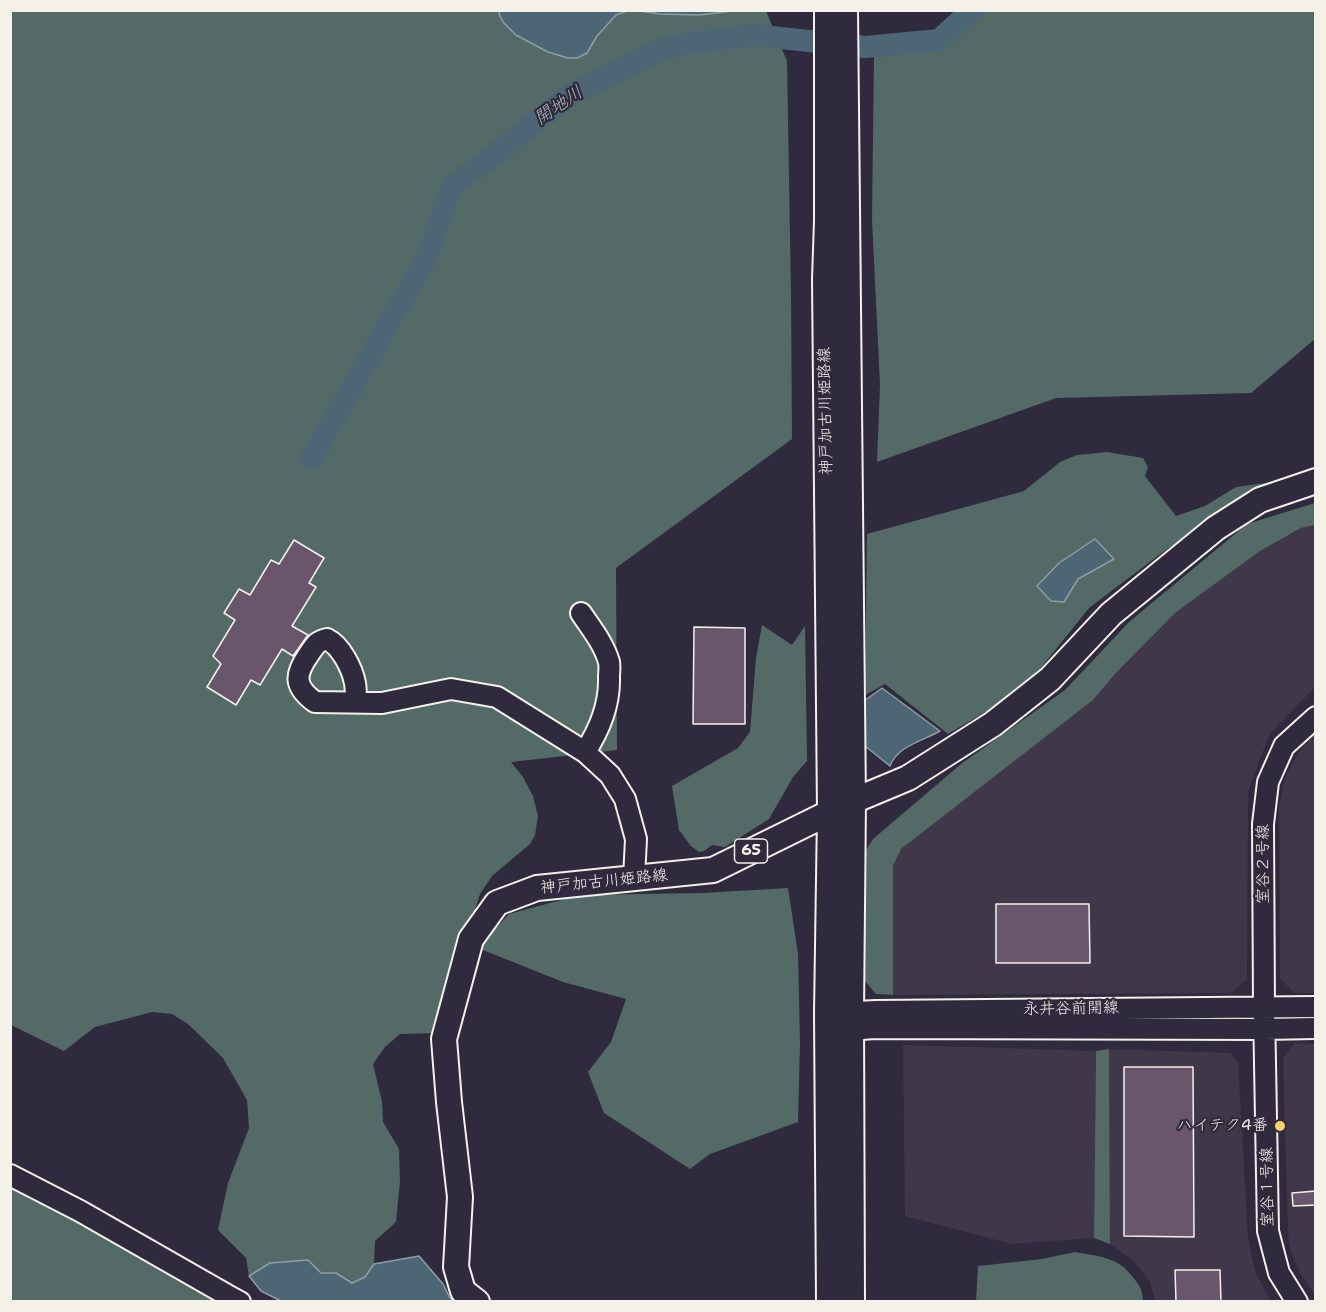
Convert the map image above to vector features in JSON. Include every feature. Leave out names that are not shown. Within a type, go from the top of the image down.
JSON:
[{"type":"main road","name":"神戸加古川姫路線","points":[[828,10],[837,92],[853,801],[839,1022],[830,1302]]},
{"type":"main road","name":"神戸加古川姫路線","points":[[845,10],[827,221],[825,279],[830,812],[852,1302]]},
{"type":"main road","name":"神戸加古川姫路線","points":[[477,1302],[463,1292],[456,1267],[460,1197],[444,1039],[471,939],[497,903],[537,888],[713,870],[853,801],[908,778],[993,724],[1050,679],[1111,614],[1216,528],[1260,500],[1316,481]]},
{"type":"street","points":[[581,613],[596,635],[609,663],[610,689],[605,715],[585,752]]},
{"type":"street","points":[[356,702],[382,703],[451,689],[497,697],[585,752],[610,775],[625,799],[636,839],[634,878]]},
{"type":"street","name":"室谷２号線","points":[[1265,1029],[1263,825],[1268,782],[1284,746],[1316,717]]},
{"type":"street","name":"永井谷前開線","points":[[839,1022],[876,1011],[1316,1007]]},
{"type":"street","name":"永井谷前開線","points":[[839,1022],[874,1028],[1316,1028]]},
{"type":"street","name":"室谷１号線","points":[[1265,1029],[1268,1231],[1279,1273],[1297,1302]]},
{"type":"street","points":[[10,1175],[80,1211],[240,1302]]},
{"type":"shaded area","points":[[1315,525],[1315,687],[1269,735],[1248,792],[1247,979],[1231,993],[893,995],[893,866],[901,849],[1093,700],[1115,674],[1175,613],[1260,551],[1301,528]]},
{"type":"shaded area","points":[[1315,735],[1315,993],[1294,993],[1280,978],[1279,809],[1284,780],[1299,751]]},
{"type":"shaded area","points":[[1295,1043],[1315,1044],[1315,1295],[1300,1273],[1291,1252],[1288,1234],[1283,1058]]},
{"type":"shaded area","points":[[903,1045],[1096,1051],[1094,1238],[1012,1244],[905,1216]]},
{"type":"shaded area","points":[[1109,1049],[1230,1053],[1238,1062],[1248,1238],[1255,1272],[1271,1301],[1155,1301],[1150,1282],[1134,1261],[1110,1244]]},
{"type":"green space","points":[[10,11],[766,11],[787,61],[792,439],[616,568],[617,750],[511,762],[523,777],[533,796],[538,816],[535,835],[530,844],[492,876],[480,894],[436,1033],[400,1034],[385,1047],[373,1064],[382,1102],[383,1122],[399,1149],[400,1181],[396,1222],[375,1241],[374,1264],[366,1277],[352,1283],[336,1273],[322,1273],[270,1263],[249,1276],[246,1258],[218,1230],[228,1183],[249,1128],[247,1100],[223,1058],[188,1024],[172,1014],[152,1012],[95,1027],[64,1051],[11,1025]]},
{"type":"green space","points":[[985,11],[1315,11],[1315,339],[1251,393],[1056,398],[877,462],[880,385],[872,219],[874,55],[967,23]]},
{"type":"green space","points":[[1107,452],[1143,458],[1148,467],[1145,476],[1176,516],[1205,506],[1236,487],[1280,481],[1243,496],[1089,608],[1040,669],[992,708],[948,734],[885,684],[865,695],[867,534],[1024,491],[1060,462],[1077,455]],"holes":[[[1095,539],[1114,559],[1078,579],[1064,602],[1051,601],[1037,586]]]},
{"type":"green space","points":[[1315,503],[1315,525],[1301,528],[1260,551],[1175,613],[1115,674],[1093,700],[901,849],[893,866],[893,995],[876,994],[864,980],[862,856],[873,839],[961,764],[1065,690],[1129,622],[1247,524]]},
{"type":"green space","points":[[762,625],[792,645],[805,626],[807,761],[793,777],[769,819],[725,847],[712,845],[699,852],[691,846],[679,830],[672,786],[738,748],[750,732],[756,658]]},
{"type":"green space","points":[[788,888],[798,954],[800,1043],[798,1122],[710,1154],[690,1169],[604,1113],[588,1072],[611,1042],[626,999],[563,982],[478,948],[509,914],[580,895],[702,893]]},
{"type":"green space","points":[[1109,1049],[1110,1244],[1094,1238],[1096,1051]]},
{"type":"green space","points":[[11,1187],[86,1224],[216,1301],[11,1302]]},
{"type":"green space","points":[[1075,1252],[1106,1258],[1120,1265],[1139,1285],[1143,1301],[976,1301],[978,1266],[1042,1259]]},
{"type":"water","points":[[500,10],[627,11],[616,15],[597,36],[587,53],[577,58],[568,58],[548,52],[516,35],[503,22],[499,14]]},
{"type":"water","points":[[732,10],[700,15],[639,11]]},
{"type":"water","points":[[1095,539],[1114,559],[1078,579],[1064,602],[1051,601],[1037,586],[1059,563]]},
{"type":"water","points":[[882,688],[940,731],[904,749],[893,759],[890,766],[865,746],[864,701]]},
{"type":"water","points":[[419,1256],[443,1284],[453,1301],[281,1301],[261,1291],[249,1276],[270,1263],[308,1260],[321,1273],[336,1273],[352,1283],[365,1277],[374,1264]]},
{"type":"building","points":[[294,540],[324,558],[309,583],[316,587],[292,626],[308,635],[293,656],[282,649],[260,685],[251,680],[236,705],[207,687],[221,664],[213,656],[235,620],[224,613],[239,589],[250,595],[271,560],[279,564]]},
{"type":"building","points":[[694,627],[745,628],[745,724],[693,724]]},
{"type":"building","points":[[996,904],[1089,904],[1090,963],[996,963]]},
{"type":"building","points":[[1124,1067],[1193,1067],[1194,1237],[1124,1236]]},
{"type":"building","points":[[1316,1191],[1316,1205],[1293,1206],[1292,1193]]},
{"type":"building","points":[[1175,1270],[1220,1270],[1221,1302],[1176,1302]]},
{"type":"waterway","name":"開地川","points":[[311,459],[427,257],[452,185],[480,166],[571,94],[669,46],[753,35],[865,47],[939,40],[972,10]]},
{"type":"place","name":"ハイテク4番","points":[[1280,1126]]}]
